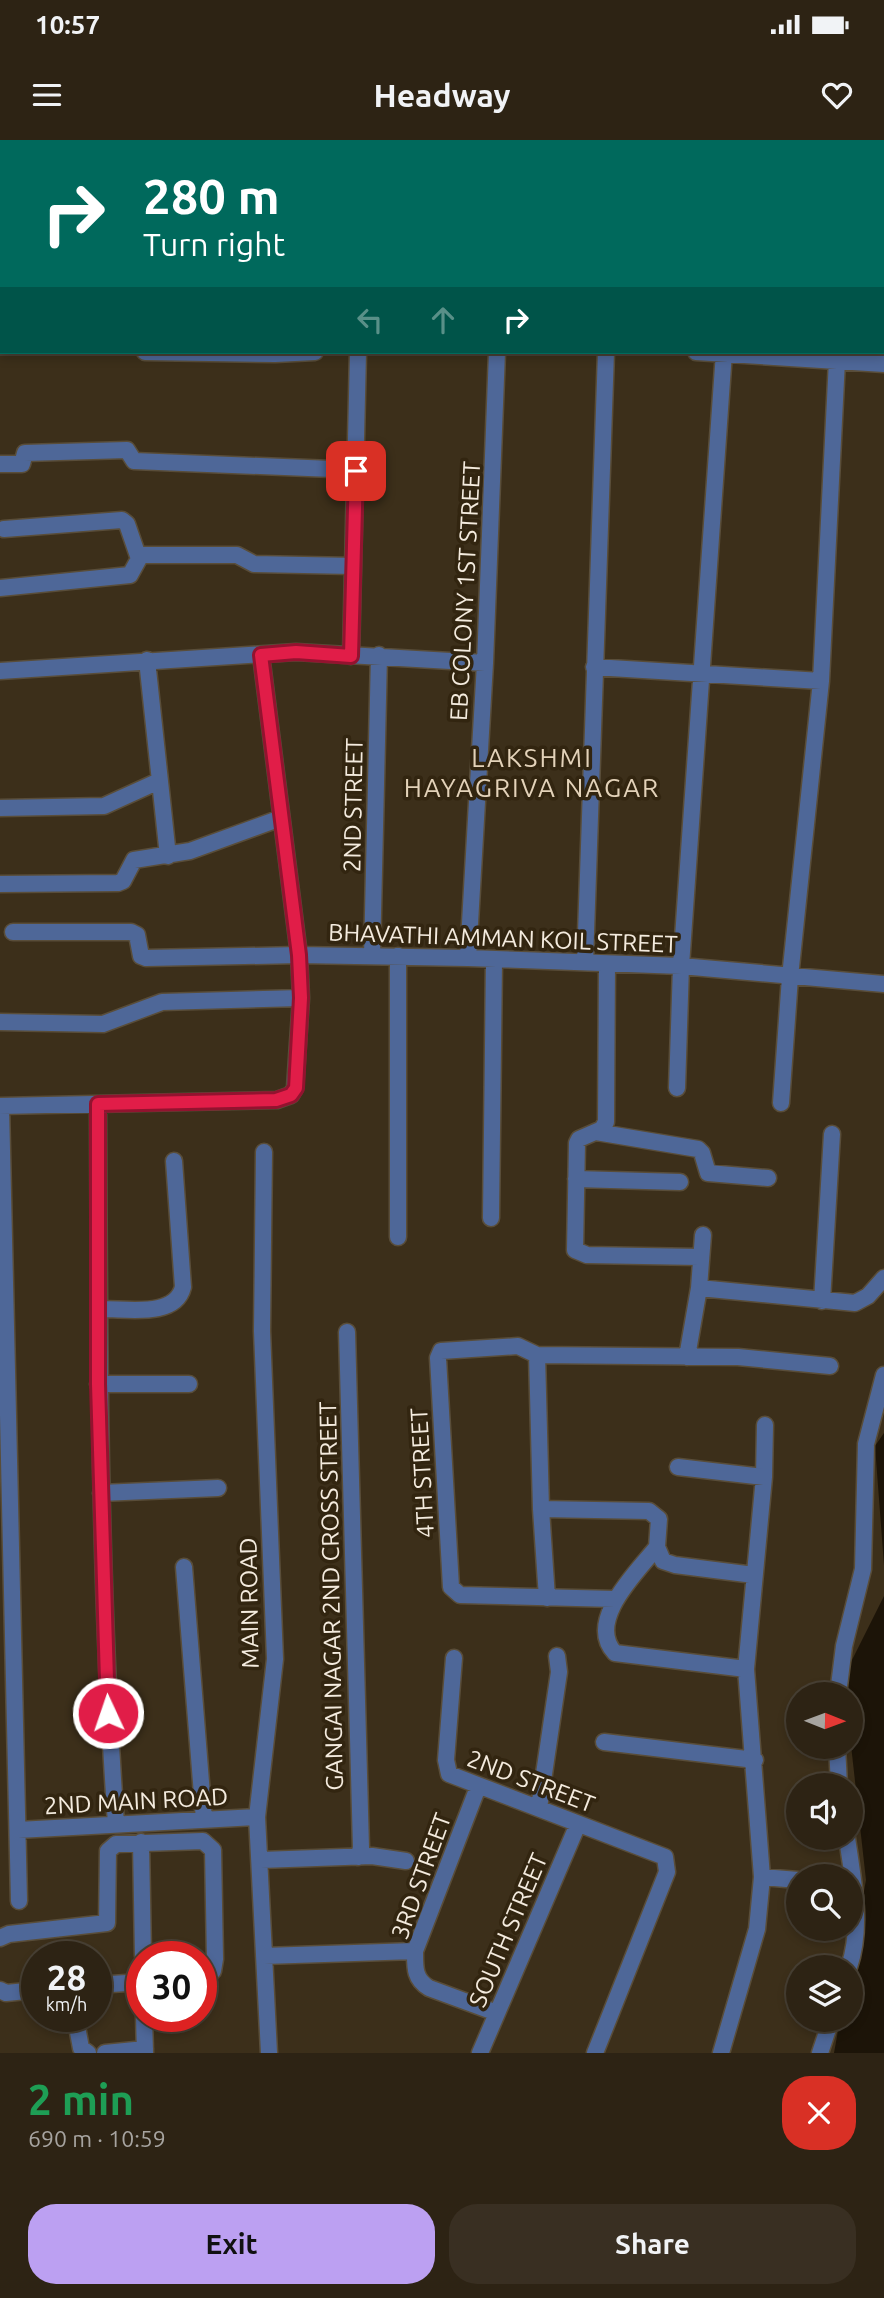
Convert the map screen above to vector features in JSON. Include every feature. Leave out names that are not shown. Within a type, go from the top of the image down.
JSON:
[{"type":"street","points":[[351,656],[358,354]]},
{"type":"street","name":"EB COLONY 1ST STREET","points":[[468,958],[485,663],[497,354]]},
{"type":"street","points":[[585,962],[606,354]]},
{"type":"street","points":[[677,1088],[681,966],[724,354]]},
{"type":"street","points":[[740,354],[884,364]]},
{"type":"street","points":[[781,1103],[790,977],[821,681],[837,360]]},
{"type":"street","points":[[0,464],[22,464],[25,453],[127,450],[134,461],[356,471]]},
{"type":"street","points":[[0,588],[130,575],[138,556],[127,524],[122,520],[4,529]]},
{"type":"street","points":[[138,556],[237,555],[254,564],[353,566]]},
{"type":"street","points":[[0,671],[296,652],[485,663]]},
{"type":"street","points":[[19,1901],[3,1446],[1,1106],[276,1100],[291,1095],[297,1080],[301,998],[299,955],[261,655]]},
{"type":"street","name":"2ND STREET","points":[[372,956],[379,655]]},
{"type":"street","points":[[147,660],[169,856]]},
{"type":"street","points":[[594,667],[821,681]]},
{"type":"street","points":[[0,808],[104,806],[159,782]]},
{"type":"street","points":[[0,884],[118,883],[124,881],[134,859],[169,856],[281,818]]},
{"type":"street","name":"BHAVATHI AMMAN KOIL STREET","points":[[13,932],[131,932],[137,935],[141,957],[146,958],[299,955],[585,962],[681,966],[884,984]]},
{"type":"street","points":[[398,956],[398,1237]]},
{"type":"street","points":[[492,1218],[494,960]]},
{"type":"street","points":[[601,1129],[607,964]]},
{"type":"street","points":[[0,1022],[103,1024],[162,1002],[301,998]]},
{"type":"street","points":[[98,1104],[98,1384],[106,1685],[116,1824]]},
{"type":"street","points":[[699,1257],[578,1253],[574,1245],[579,1139],[601,1129],[698,1149],[702,1153],[704,1170],[708,1173],[768,1178]]},
{"type":"street","points":[[822,1301],[832,1134]]},
{"type":"street","name":"MAIN ROAD","points":[[264,1152],[262,1331],[275,1659],[257,1817],[269,2053]]},
{"type":"street","points":[[99,1308],[169,1307],[180,1298],[183,1287],[174,1161]]},
{"type":"street","points":[[576,1179],[680,1182]]},
{"type":"street","points":[[687,1357],[699,1288],[699,1257],[703,1235]]},
{"type":"street","points":[[699,1288],[855,1303],[868,1296],[884,1277]]},
{"type":"street","name":"GANGAI NAGAR 2ND CROSS STREET","points":[[347,1332],[361,1848],[358,1857]]},
{"type":"street","name":"4TH STREET","points":[[537,1355],[518,1346],[441,1351],[438,1358],[453,1592],[460,1595],[547,1598]]},
{"type":"street","points":[[615,1599],[547,1598],[541,1509],[537,1355],[738,1357],[830,1366]]},
{"type":"street","points":[[840,1682],[844,1646],[863,1569],[866,1444],[884,1375]]},
{"type":"street","points":[[98,1384],[189,1384]]},
{"type":"street","points":[[722,2053],[757,1929],[762,1877],[746,1669],[764,1477],[765,1425]]},
{"type":"street","points":[[678,1467],[764,1477]]},
{"type":"street","points":[[101,1493],[218,1488]]},
{"type":"street","points":[[541,1509],[649,1511],[659,1519],[657,1547],[663,1561],[668,1564],[754,1574]]},
{"type":"street","points":[[657,1547],[615,1599],[606,1639],[615,1653],[746,1669]]},
{"type":"street","points":[[184,1567],[204,1820]]},
{"type":"street","points":[[539,1808],[559,1672],[557,1656]]},
{"type":"street","name":"2ND STREET","points":[[454,1658],[447,1770],[449,1774],[665,1857],[667,1872],[594,2053]]},
{"type":"street","points":[[604,1742],[755,1760]]},
{"type":"street","name":"3RD STREET","points":[[478,1787],[415,1951],[415,1973],[421,1983],[497,2013]]},
{"type":"street","name":"2ND MAIN ROAD","points":[[18,1830],[257,1817]]},
{"type":"street","name":"SOUTH STREET","points":[[480,2053],[578,1824]]},
{"type":"street","points":[[0,1938],[9,1934],[107,1923],[108,1851],[116,1844],[203,1841],[213,1850],[215,1941]]},
{"type":"street","points":[[141,1842],[142,1941]]},
{"type":"street","points":[[848,1850],[856,1911],[853,1955]]},
{"type":"street","points":[[261,1860],[394,1857],[406,1861]]},
{"type":"street","points":[[762,1877],[786,1879]]},
{"type":"street","points":[[264,1956],[415,1951]]},
{"type":"street","points":[[0,1990],[6,1993],[21,1992]]},
{"type":"street","points":[[78,2032],[81,2048],[88,2053]]},
{"type":"street","points":[[106,2053],[145,2051],[144,2032]]},
{"type":"street","points":[[820,2053],[827,2032]]},
{"type":"shaded area","points":[[884,1433],[884,1565],[875,1446]]},
{"type":"shaded area","points":[[884,1596],[884,2053],[834,2053],[838,2032],[863,2032],[863,1955],[852,1955],[855,1941],[863,1941],[863,1896],[866,1880],[863,1850],[863,1773],[854,1773],[853,1759],[863,1759],[863,1682],[844,1682],[843,1678]]},
{"type":"district","name":"LAKSHMI HAYAGRIVA NAGAR","points":[[532,772]]},
{"type":"route","points":[[108,1713],[98,1384],[98,1104],[276,1100],[285,1099],[296,1088],[301,998],[299,955],[261,655],[296,652],[351,656],[356,471]]}]
